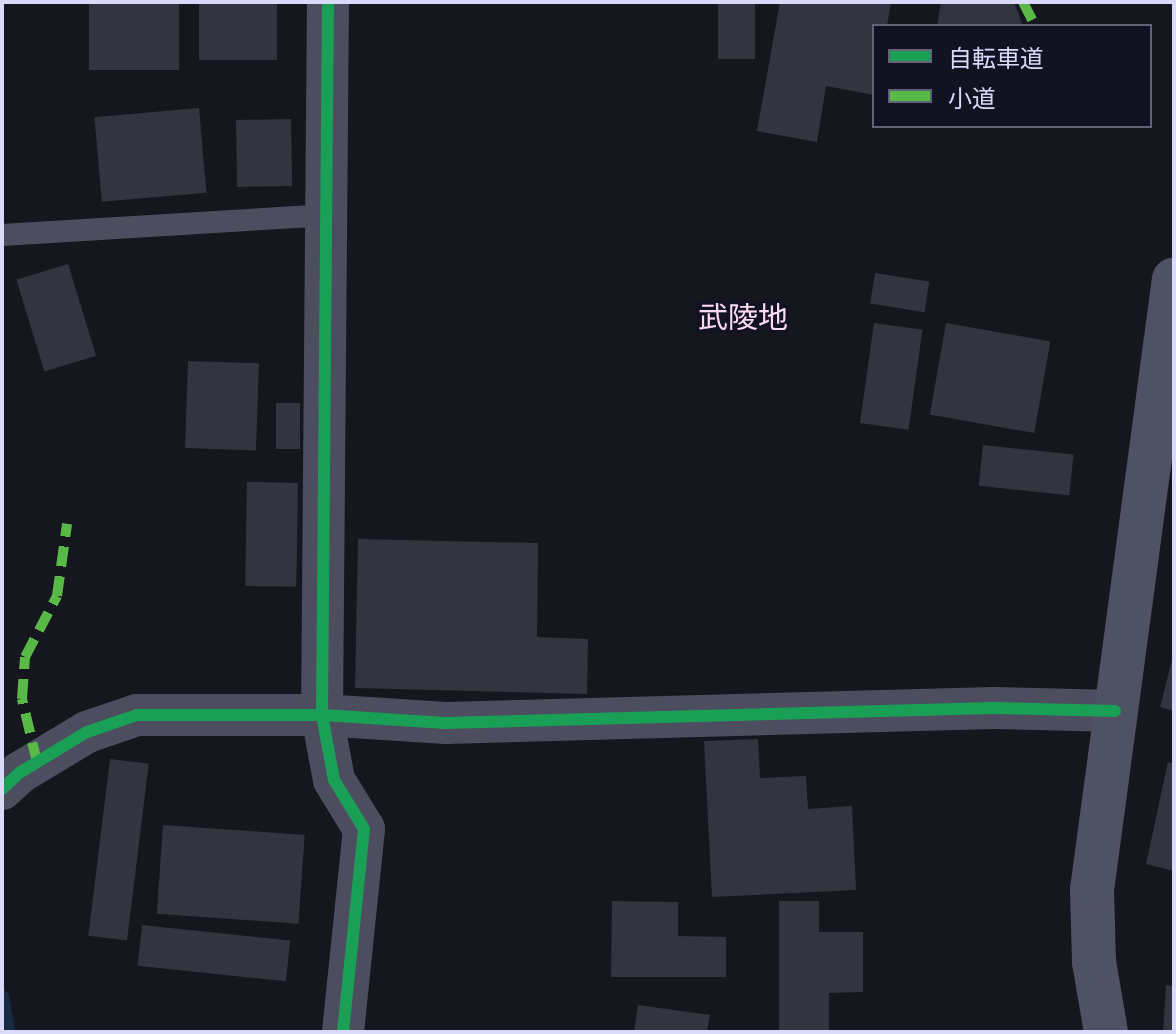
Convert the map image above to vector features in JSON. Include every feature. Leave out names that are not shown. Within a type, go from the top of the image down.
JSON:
[{"type":"street","points":[[328,2],[322,715],[334,780],[364,829],[343,1032]]},
{"type":"street","points":[[1106,1032],[1094,962],[1092,890],[1174,279]]},
{"type":"street","points":[[2,789],[19,773],[87,732],[137,715],[322,715],[446,723],[993,708],[1115,711]]},
{"type":"lane","points":[[2,235],[325,215]]},
{"type":"building","points":[[89,2],[179,2],[179,70],[89,70]]},
{"type":"building","points":[[199,2],[277,2],[277,60],[199,60]]},
{"type":"building","points":[[718,2],[755,2],[755,59],[718,59]]},
{"type":"building","points":[[780,2],[891,2],[887,24],[872,24],[872,95],[826,86],[817,142],[757,131]]},
{"type":"building","points":[[941,2],[1014,2],[1022,24],[937,24]]},
{"type":"building","points":[[199,108],[206,193],[102,202],[94,117]]},
{"type":"building","points":[[291,119],[292,186],[237,187],[236,120]]},
{"type":"building","points":[[68,264],[96,356],[44,372],[16,280]]},
{"type":"building","points":[[875,273],[929,282],[924,312],[870,304]]},
{"type":"building","points":[[874,323],[923,330],[908,430],[860,423]]},
{"type":"building","points":[[946,323],[1050,341],[1034,433],[930,415]]},
{"type":"building","points":[[188,361],[259,363],[256,450],[185,448]]},
{"type":"building","points":[[276,403],[300,403],[300,449],[276,449]]},
{"type":"building","points":[[983,445],[1074,455],[1069,495],[979,486]]},
{"type":"building","points":[[247,482],[298,483],[296,587],[245,586]]},
{"type":"building","points":[[358,539],[538,543],[537,637],[588,639],[587,694],[355,688]]},
{"type":"building","points":[[1174,656],[1174,711],[1160,707]]},
{"type":"building","points":[[758,739],[760,778],[806,776],[808,809],[852,806],[856,890],[712,897],[704,741]]},
{"type":"building","points":[[110,759],[149,764],[127,940],[88,936]]},
{"type":"building","points":[[1168,762],[1174,764],[1174,871],[1146,864]]},
{"type":"building","points":[[163,825],[305,835],[298,924],[157,914]]},
{"type":"building","points":[[612,901],[678,902],[678,936],[726,937],[726,977],[611,977]]},
{"type":"building","points":[[779,901],[819,901],[819,932],[863,932],[863,992],[829,993],[829,1032],[779,1032]]},
{"type":"building","points":[[142,925],[290,941],[286,981],[138,966]]},
{"type":"building","points":[[1166,985],[1174,986],[1174,1032],[1163,1032]]},
{"type":"building","points":[[638,1005],[710,1015],[707,1032],[634,1032]]},
{"type":"waterway","points":[[2,997],[8,1032]]},
{"type":"marked path","points":[[1023,2],[1034,24]]},
{"type":"marked path","points":[[37,762],[22,699],[25,657],[57,596],[67,524]]},
{"type":"cycle path","points":[[2,789],[19,773],[87,732],[137,715],[322,715],[328,2]]},
{"type":"cycle path","points":[[343,1032],[364,829],[334,780],[322,715],[446,723],[993,708],[1115,711]]},
{"type":"district","name":"武陵地","points":[[743,316]]}]
